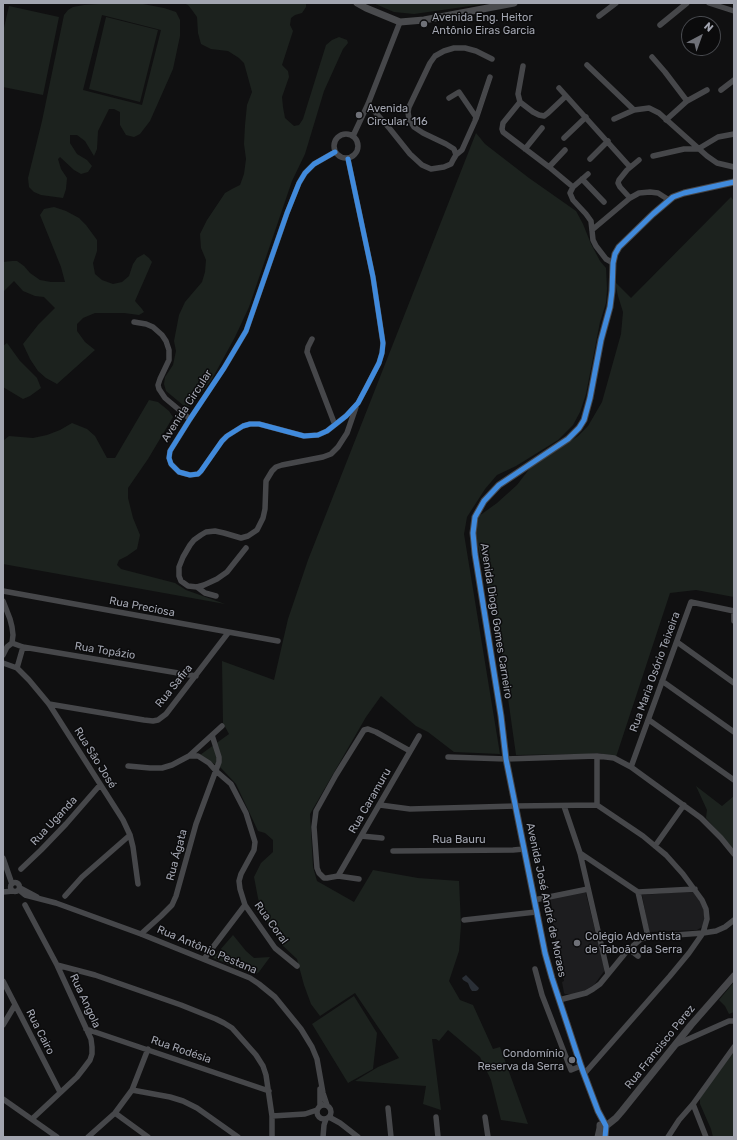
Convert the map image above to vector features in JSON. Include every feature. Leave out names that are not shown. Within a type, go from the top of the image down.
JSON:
[{"type":"main road","points":[[357,3],[400,22],[424,20],[514,3]]},
{"type":"street","points":[[599,16],[616,3]]},
{"type":"street","points":[[660,25],[687,3]]},
{"type":"street","points":[[709,3],[734,11]]},
{"type":"street","points":[[353,136],[368,104],[400,22]]},
{"type":"street","points":[[456,155],[454,149],[450,146],[414,127],[409,119],[409,107],[427,68],[435,56],[454,48],[465,48],[476,51],[492,59]]},
{"type":"street","points":[[652,57],[687,101]]},
{"type":"street","points":[[587,65],[634,110]]},
{"type":"street","points":[[523,66],[518,94],[520,102],[534,112],[544,116],[566,96]]},
{"type":"street","points":[[368,104],[410,154],[422,165],[431,169],[444,167],[450,164],[456,155],[462,150],[476,119],[490,76]]},
{"type":"street","points":[[721,90],[734,80]]},
{"type":"street","points":[[559,88],[630,167]]},
{"type":"street","points":[[666,120],[687,101],[707,90]]},
{"type":"street","points":[[449,98],[459,92],[476,119]]},
{"type":"street","points":[[520,102],[503,123],[503,132],[573,187]]},
{"type":"street","points":[[614,119],[634,110],[649,108],[659,114],[698,149],[717,163],[734,168]]},
{"type":"street","points":[[564,138],[586,117]]},
{"type":"street","points":[[525,149],[542,128]]},
{"type":"street","points":[[345,134],[353,136],[359,147],[355,155],[348,159],[341,158],[335,152],[334,144],[338,137],[345,134]]},
{"type":"street","points":[[653,156],[684,149],[698,149],[718,137],[734,134]]},
{"type":"street","points":[[590,159],[608,141]]},
{"type":"street","points":[[549,167],[565,150]]},
{"type":"street","name":"Avenida Circular","points":[[335,152],[314,164],[305,173],[299,183],[246,331],[224,368],[176,441],[169,454],[170,461],[174,468],[184,474],[198,474],[202,471],[222,441],[243,426],[259,424],[311,436],[335,425],[358,403]]},
{"type":"street","name":"Avenida Circular","points":[[216,596],[205,593],[197,587],[188,586],[181,581],[178,573],[179,567],[183,557],[194,540],[206,532],[224,533],[241,538],[248,536],[257,530],[263,518],[265,509],[266,481],[272,471],[276,467],[282,465],[323,457],[331,454],[338,447],[347,433],[358,403],[379,363],[383,343],[373,277],[348,159]]},
{"type":"street","points":[[630,198],[618,183],[621,176],[638,160]]},
{"type":"street","points":[[588,174],[573,187],[570,193],[573,200],[586,214],[590,221],[593,240],[596,246],[606,259],[613,263]]},
{"type":"street","points":[[582,179],[604,202]]},
{"type":"street","name":"Avenida Diogo Gomes Carneiro","points":[[506,759],[501,716],[475,554],[473,532],[475,517],[484,501],[499,485],[568,439],[579,428],[584,420],[590,398],[601,340],[610,306],[613,263],[615,254],[619,247],[673,197],[684,193],[734,182]]},
{"type":"street","points":[[592,230],[630,198],[639,193],[658,193],[669,200]]},
{"type":"street","name":"Avenida Circular","points":[[134,322],[153,327],[162,334],[166,340],[169,350],[169,360],[158,385],[160,393],[190,419]]},
{"type":"street","points":[[312,339],[308,347],[308,352],[335,425]]},
{"type":"street","points":[[197,587],[217,579],[227,572],[246,548]]},
{"type":"street","name":"Rua Preciosa","points":[[3,591],[278,641]]},
{"type":"street","points":[[3,602],[12,626],[12,643],[7,647],[3,655]]},
{"type":"street","name":"Rua Maria Osório Teixeira","points":[[631,767],[691,602],[734,611]]},
{"type":"street","points":[[734,611],[734,621]]},
{"type":"street","name":"Rua Safira","points":[[49,704],[153,721],[158,720],[166,714],[228,633]]},
{"type":"street","points":[[677,642],[734,683]]},
{"type":"street","name":"Rua Topázio","points":[[12,643],[23,647],[196,676]]},
{"type":"street","points":[[17,668],[23,647]]},
{"type":"street","name":"Rua São José","points":[[3,663],[17,668],[49,704],[123,820],[130,835],[133,847],[138,884]]},
{"type":"street","points":[[662,681],[734,732]]},
{"type":"street","points":[[649,720],[734,780]]},
{"type":"street","points":[[128,766],[162,768],[172,766],[189,756],[222,726]]},
{"type":"street","points":[[359,879],[338,876],[324,878],[319,873],[317,868],[314,827],[316,811],[364,730],[368,729],[376,732],[410,751]]},
{"type":"street","points":[[212,735],[219,757],[216,771]]},
{"type":"street","name":"Rua Caramuru","points":[[338,876],[419,736]]},
{"type":"street","name":"Rua Coral","points":[[189,756],[198,756],[209,762],[216,771],[231,784],[239,798],[246,812],[256,842],[254,850],[241,874],[239,881],[245,905],[275,948],[297,966]]},
{"type":"street","points":[[597,756],[597,805]]},
{"type":"street","points":[[448,757],[506,759],[606,756],[614,758],[631,767],[701,818],[712,828],[734,854]]},
{"type":"street","name":"Avenida José André de Moraes","points":[[506,759],[545,953],[559,1000],[603,1127]]},
{"type":"street","name":"Rua Ágata","points":[[141,934],[162,916],[172,905],[176,896],[196,824],[216,771]]},
{"type":"street","name":"Rua Uganda","points":[[21,869],[66,824],[100,785]]},
{"type":"street","points":[[380,805],[410,808],[597,805],[638,832],[655,846],[675,864],[695,890],[706,909],[707,915],[703,933],[670,976],[584,1074]]},
{"type":"street","points":[[655,846],[684,805]]},
{"type":"street","points":[[564,806],[580,853],[608,974]]},
{"type":"street","points":[[64,896],[82,877],[130,835]]},
{"type":"street","points":[[361,836],[382,838]]},
{"type":"street","name":"Rua Bauru","points":[[394,851],[524,849]]},
{"type":"street","points":[[580,853],[638,892],[695,890]]},
{"type":"street","points":[[3,858],[13,883],[11,888],[17,890]]},
{"type":"street","points":[[3,891],[13,883]]},
{"type":"street","points":[[534,900],[588,889]]},
{"type":"street","points":[[3,891],[17,890]]},
{"type":"street","name":"Rua Antônio Pestana","points":[[17,890],[141,934],[250,978],[275,997],[301,1029],[316,1059],[320,1074],[327,1105],[330,1109],[325,1117],[318,1108],[320,1074]]},
{"type":"street","points":[[638,892],[648,936]]},
{"type":"street","points":[[25,905],[57,965],[96,974],[113,980],[181,1005],[224,1023],[232,1028],[256,1055],[263,1066],[269,1091],[272,1116],[272,1137]]},
{"type":"street","points":[[204,959],[245,905]]},
{"type":"street","points":[[464,920],[536,912]]},
{"type":"street","points":[[559,1000],[593,990],[600,984],[629,949],[641,939],[648,936],[716,931],[725,927],[734,920]]},
{"type":"street","points":[[629,949],[638,956]]},
{"type":"street","name":"Rua Angola","points":[[32,1119],[76,1077],[90,1060],[92,1054],[91,1039],[57,965]]},
{"type":"street","points":[[535,969],[542,995],[571,1070],[581,1066]]},
{"type":"street","name":"Rua Francisco Perez","points":[[603,1127],[616,1118],[675,1045],[734,976]]},
{"type":"street","name":"Rua Cairo","points":[[3,981],[60,1092]]},
{"type":"street","points":[[3,1025],[15,1004]]},
{"type":"street","points":[[675,1045],[729,1021],[734,1021]]},
{"type":"street","name":"Rua Rodésia","points":[[86,1029],[269,1091]]},
{"type":"street","points":[[668,1137],[734,1047]]},
{"type":"street","points":[[88,1137],[115,1113],[132,1090],[148,1049]]},
{"type":"street","points":[[132,1090],[183,1101],[197,1108],[238,1137]]},
{"type":"street","points":[[3,1099],[57,1137]]},
{"type":"street","points":[[692,1104],[706,1137]]},
{"type":"street","points":[[305,1114],[322,1105],[327,1105]]},
{"type":"street","points":[[388,1108],[391,1137]]},
{"type":"street","points":[[115,1113],[148,1137]]},
{"type":"street","points":[[272,1116],[305,1114],[325,1117],[340,1123],[358,1137]]},
{"type":"street","points":[[323,1136],[325,1117]]},
{"type":"street","points":[[485,1117],[488,1137]]},
{"type":"street","points":[[436,1118],[438,1137]]},
{"type":"street","points":[[598,1137],[603,1127]]},
{"type":"street","points":[[603,1127],[604,1137]]},
{"type":"shaded area","points":[[115,3],[143,4],[176,12],[180,20],[180,36],[173,69],[150,121],[140,134],[134,137],[126,135],[120,125],[120,112],[114,109],[109,109],[98,131],[97,149],[94,156],[85,141],[77,135],[70,135],[70,143],[77,154],[87,160],[92,166],[88,172],[81,174],[74,170],[60,157],[58,159],[61,169],[67,178],[63,198],[41,195],[34,192],[29,187],[28,178],[42,121],[64,15],[73,7]],"holes":[[[102,15],[161,30],[142,105],[83,90]]]},
{"type":"shaded area","points":[[183,3],[306,3],[306,7],[302,13],[291,18],[290,25],[293,31],[282,65],[288,71],[289,77],[282,97],[285,118],[294,126],[299,125],[303,119],[326,45],[339,37],[347,40],[348,43],[343,49],[324,91],[305,154],[292,181],[249,307],[235,337],[211,381],[189,407],[183,405],[166,391],[164,384],[165,377],[173,365],[176,351],[174,341],[179,315],[185,302],[202,282],[205,272],[206,260],[201,248],[200,234],[207,220],[225,193],[240,185],[244,174],[246,159],[244,144],[245,125],[247,105],[252,92],[244,63],[228,51],[211,49],[201,44],[198,33],[197,17],[188,5]]},
{"type":"shaded area","points":[[373,3],[491,3],[414,14],[394,12]]},
{"type":"shaded area","points":[[9,6],[59,17],[43,95],[3,87],[3,32]]},
{"type":"shaded area","points":[[106,17],[158,30],[140,102],[89,89]]},
{"type":"shaded area","points":[[476,133],[485,144],[529,178],[576,211],[591,244],[600,261],[606,268],[607,289],[606,303],[600,322],[586,394],[580,412],[573,425],[558,440],[516,466],[497,475],[485,489],[467,517],[464,534],[500,754],[454,752],[428,732],[416,726],[381,696],[366,717],[310,814],[313,867],[317,881],[354,902],[373,870],[418,878],[459,881],[461,925],[459,951],[449,981],[460,1000],[473,1005],[493,1049],[500,1047],[528,1124],[501,1120],[491,1080],[480,1057],[448,1030],[439,1041],[432,1039],[441,1110],[423,1104],[426,1086],[355,1081],[378,1067],[399,1058],[355,993],[320,1016],[311,1004],[297,959],[282,945],[263,915],[258,898],[254,877],[261,863],[273,852],[273,840],[265,833],[258,831],[236,784],[221,768],[200,755],[229,734],[223,723],[222,661],[274,680],[288,619],[308,560]]},
{"type":"shaded area","points":[[731,197],[734,201],[734,597],[696,590],[670,593],[616,757],[599,753],[516,755],[499,634],[475,534],[479,516],[497,503],[517,485],[530,468],[578,436],[588,426],[602,402],[621,334],[623,312],[615,282],[631,298]]},
{"type":"shaded area","points":[[54,207],[79,218],[97,240],[97,251],[93,263],[95,274],[102,280],[113,284],[122,282],[129,276],[133,264],[137,258],[144,254],[152,262],[135,301],[144,312],[139,315],[124,313],[95,313],[83,318],[77,324],[77,331],[85,342],[95,350],[57,384],[46,378],[38,371],[23,344],[38,325],[55,308],[44,297],[35,296],[23,291],[14,281],[3,292],[3,262],[17,261],[40,280],[65,282],[61,267],[40,215],[44,209]]},
{"type":"shaded area","points":[[7,343],[20,361],[37,378],[41,388],[23,399],[3,387],[3,346]]},
{"type":"shaded area","points":[[149,400],[158,402],[169,411],[173,417],[148,459],[128,488],[128,498],[133,518],[140,535],[137,549],[119,560],[117,565],[121,569],[175,583],[186,590],[225,604],[3,564],[3,441],[9,436],[33,438],[47,435],[72,423],[87,429],[95,436],[107,458],[115,458]]},
{"type":"shaded area","points":[[696,786],[722,806],[734,796],[734,850],[706,818],[707,810]]},
{"type":"shaded area","name":"Colégio Adventista de Taboão da Serra","points":[[585,890],[605,970],[594,985],[584,991],[575,994],[565,994],[562,982],[564,981],[551,916],[553,914],[550,898]]},
{"type":"shaded area","points":[[693,891],[703,908],[705,921],[702,927],[697,930],[649,932],[642,895]]},
{"type":"shaded area","points":[[233,935],[254,958],[270,957],[256,974],[247,969],[240,969],[213,958]]},
{"type":"shaded area","points":[[466,975],[479,988],[478,990],[472,991],[468,983],[463,980],[462,978]]},
{"type":"shaded area","points":[[734,982],[734,1012],[729,1014],[725,1006],[719,1000]]},
{"type":"shaded area","points":[[354,996],[377,1033],[373,1069],[348,1083],[312,1024]]},
{"type":"shaded area","points":[[734,1050],[734,1137],[713,1137],[700,1104],[700,1098]]},
{"type":"cycle path","points":[[335,152],[314,164],[305,173],[299,183],[246,331],[224,368],[170,451],[169,458],[171,464],[179,472],[190,475],[198,474],[222,441],[243,426],[259,424],[304,436],[318,435],[327,431],[346,416],[358,403],[379,363],[383,343],[373,277],[348,159]]},
{"type":"cycle path","points":[[605,1137],[606,1126],[598,1111],[581,1066],[545,953],[506,759],[501,716],[475,554],[473,533],[475,517],[484,501],[499,485],[568,439],[579,428],[584,420],[590,398],[601,340],[610,307],[613,263],[615,254],[619,247],[673,197],[684,193],[734,182]]},
{"type":"place","name":"Avenida Eng. Heitor Antônio Eiras Garcia","points":[[424,24]]},
{"type":"place","name":"Avenida Circular, 116","points":[[359,115]]},
{"type":"place","name":"Colégio Adventista de Taboão da Serra","points":[[577,943]]},
{"type":"place","name":"Condomínio Reserva da Serra","points":[[572,1060]]}]
